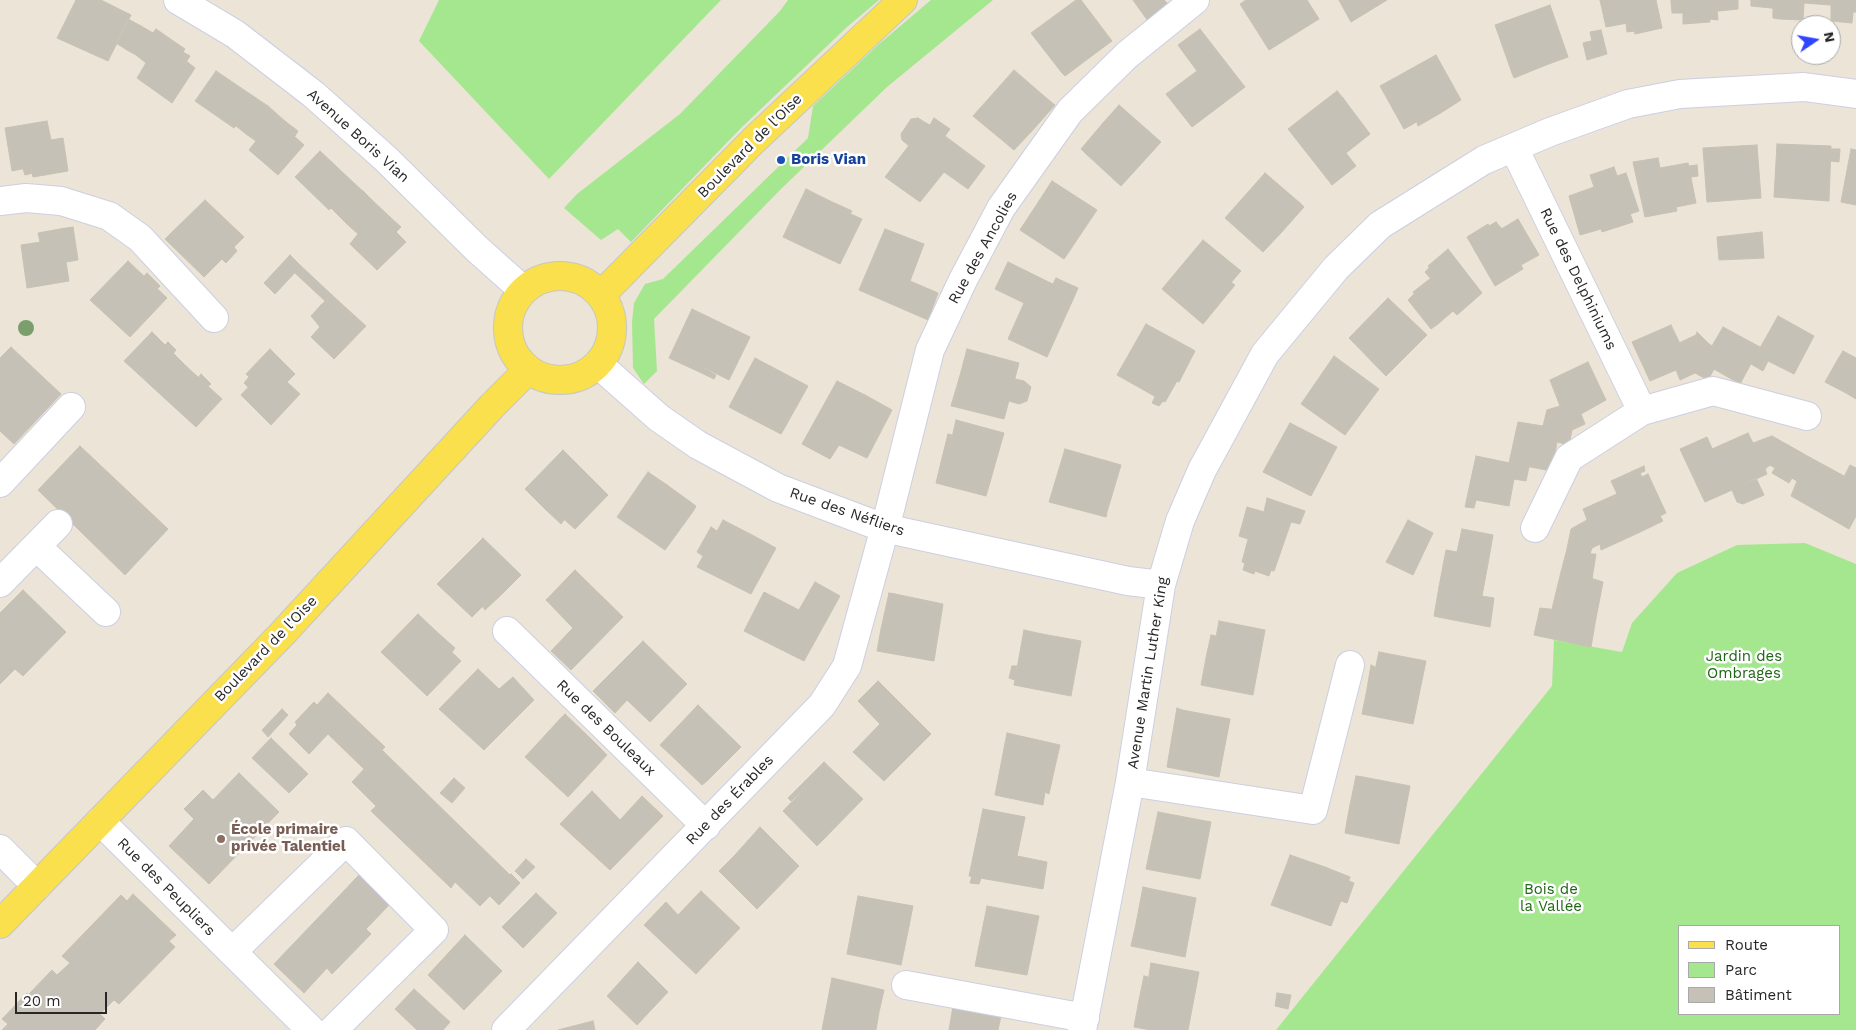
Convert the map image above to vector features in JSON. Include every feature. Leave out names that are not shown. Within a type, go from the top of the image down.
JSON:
[{"type":"main road","name":"Boulevard de l'Oise","points":[[600,295],[753,141],[903,0]]},
{"type":"main road","points":[[567,276],[582,280],[600,295],[610,310],[612,331],[607,351],[598,364],[585,374],[568,380],[542,378],[528,370],[513,352],[508,334],[510,312],[515,300],[523,290],[543,278],[567,276]]},
{"type":"main road","name":"Boulevard de l'Oise","points":[[0,924],[282,634],[492,406],[528,370]]},
{"type":"street","name":"Avenue Boris Vian","points":[[178,0],[234,34],[314,94],[386,159],[477,249],[523,290]]},
{"type":"street","name":"Rue des Ancolies","points":[[884,528],[930,350],[963,280],[1001,208],[1070,111],[1127,55],[1195,0]]},
{"type":"street","name":"Avenue Martin Luther King","points":[[1085,1017],[1130,782],[1161,585],[1188,502],[1202,470],[1265,354],[1336,268],[1380,225],[1484,160],[1550,132],[1628,104],[1680,94],[1804,87],[1856,94]]},
{"type":"street","name":"Rue des Delphiniums","points":[[1514,148],[1642,411]]},
{"type":"street","points":[[0,201],[26,198],[61,200],[109,216],[140,238],[214,318]]},
{"type":"street","name":"Rue des Néfliers","points":[[598,364],[659,418],[698,445],[778,488],[884,528],[1128,580],[1161,585]]},
{"type":"street","points":[[1535,528],[1569,458],[1642,411],[1713,391],[1807,416]]},
{"type":"street","points":[[0,483],[71,407]]},
{"type":"street","points":[[0,583],[58,524]]},
{"type":"street","name":"Rue des Érables","points":[[506,1030],[822,705],[846,666],[884,528]]},
{"type":"street","points":[[37,547],[106,612]]},
{"type":"street","name":"Rue des Bouleaux","points":[[506,631],[706,826]]},
{"type":"street","points":[[1130,782],[1312,810],[1350,665]]},
{"type":"street","name":"Rue des Peupliers","points":[[100,822],[311,1030]]},
{"type":"street","points":[[232,952],[346,841],[434,930],[333,1030]]},
{"type":"street","points":[[0,849],[37,886]]},
{"type":"street","points":[[915,980],[1085,1017]]},
{"type":"green space","points":[[439,0],[721,0],[549,179],[419,41]]},
{"type":"green space","points":[[788,0],[879,0],[847,27],[741,128],[631,242],[618,229],[601,240],[564,208],[577,194],[680,114],[780,11]]},
{"type":"green space","points":[[931,0],[993,0],[887,87],[780,190],[654,319],[657,371],[644,384],[633,368],[632,322],[634,303],[645,284],[663,279],[808,138],[813,106],[879,44]]},
{"type":"green space","name":"Bois de la Vallée","points":[[1805,543],[1856,564],[1856,1030],[1276,1030],[1552,686],[1554,640],[1622,652],[1632,623],[1677,573],[1737,545]]},
{"type":"building","points":[[76,0],[101,0],[131,15],[108,61],[57,38]]},
{"type":"building","points":[[1076,0],[1081,0],[1112,41],[1093,55],[1090,51],[1062,73],[1031,33]]},
{"type":"building","points":[[1133,0],[1164,0],[1168,4],[1148,21]]},
{"type":"building","points":[[1246,0],[1307,0],[1319,19],[1269,50],[1240,4]]},
{"type":"building","points":[[1339,0],[1387,0],[1351,22]]},
{"type":"building","points":[[1600,0],[1656,0],[1662,28],[1635,34],[1633,22],[1606,27]]},
{"type":"building","points":[[1671,0],[1683,0],[1683,13],[1672,13]]},
{"type":"building","points":[[1683,0],[1738,0],[1738,9],[1710,12],[1710,22],[1683,24]]},
{"type":"building","points":[[1751,0],[1818,0],[1817,4],[1804,3],[1803,15],[1791,15],[1791,19],[1780,19],[1781,9],[1751,6]]},
{"type":"building","points":[[1818,0],[1856,0],[1856,12],[1853,12],[1852,23],[1841,22],[1841,15],[1831,15],[1831,5],[1817,4]]},
{"type":"building","points":[[1550,5],[1568,57],[1546,65],[1544,61],[1512,73],[1495,25]]},
{"type":"building","points":[[1773,8],[1781,9],[1780,19],[1773,18]]},
{"type":"building","points":[[1717,11],[1718,20],[1710,19],[1710,12]]},
{"type":"building","points":[[128,19],[141,26],[127,50],[116,43]]},
{"type":"building","points":[[1633,22],[1635,31],[1627,32],[1626,23]]},
{"type":"building","points":[[141,26],[153,33],[136,55],[127,50]]},
{"type":"building","points":[[156,29],[185,49],[180,56],[195,68],[172,103],[137,78],[146,63],[136,55]]},
{"type":"building","points":[[1200,29],[1245,87],[1192,127],[1166,94],[1197,71],[1178,45]]},
{"type":"building","points":[[1601,30],[1603,38],[1592,41],[1590,32]]},
{"type":"building","points":[[1603,38],[1607,54],[1587,60],[1583,43]]},
{"type":"building","points":[[1090,51],[1093,55],[1065,76],[1062,73]]},
{"type":"building","points":[[183,52],[190,56],[186,62],[180,56]]},
{"type":"building","points":[[1436,55],[1461,100],[1439,114],[1436,111],[1404,129],[1380,86]]},
{"type":"building","points":[[1544,61],[1546,65],[1514,78],[1512,73]]},
{"type":"building","points":[[1014,70],[1051,102],[1027,129],[1031,132],[1014,150],[973,116]]},
{"type":"building","points":[[216,71],[256,98],[234,128],[195,101]]},
{"type":"building","points":[[1337,91],[1343,98],[1317,117],[1311,111]]},
{"type":"building","points":[[256,98],[268,106],[265,110],[253,102]]},
{"type":"building","points":[[1343,98],[1370,134],[1346,153],[1356,166],[1332,185],[1288,129],[1311,111],[1317,117]]},
{"type":"building","points":[[253,102],[265,110],[246,134],[236,126]]},
{"type":"building","points":[[1051,102],[1055,105],[1031,132],[1027,129]]},
{"type":"building","points":[[1119,105],[1161,142],[1121,186],[1085,153],[1107,127],[1103,123]]},
{"type":"building","points":[[268,106],[286,122],[283,126],[304,145],[278,175],[249,150],[256,141],[246,134]]},
{"type":"building","points":[[1436,111],[1439,114],[1418,126],[1417,122]]},
{"type":"building","points":[[918,118],[926,123],[909,146],[902,140],[901,134],[911,119]]},
{"type":"building","points":[[934,118],[950,129],[945,136],[985,166],[968,189],[944,172],[920,202],[885,177],[926,123],[930,125]]},
{"type":"building","points":[[47,121],[51,140],[63,138],[68,171],[33,177],[31,167],[12,171],[5,128]]},
{"type":"building","points":[[286,122],[298,131],[295,136],[283,126]]},
{"type":"building","points":[[1103,123],[1107,127],[1085,153],[1081,149]]},
{"type":"building","points":[[1777,144],[1831,146],[1829,201],[1774,197]]},
{"type":"building","points":[[1757,145],[1761,198],[1707,202],[1703,148]]},
{"type":"building","points":[[1831,149],[1840,149],[1839,162],[1830,161]]},
{"type":"building","points":[[1851,149],[1856,150],[1856,205],[1841,202]]},
{"type":"building","points":[[320,151],[355,184],[329,210],[295,177]]},
{"type":"building","points":[[1658,158],[1660,168],[1688,163],[1696,203],[1676,207],[1677,211],[1645,217],[1633,162]]},
{"type":"building","points":[[1697,165],[1698,176],[1691,177],[1689,166]]},
{"type":"building","points":[[31,167],[33,173],[25,175],[23,169]]},
{"type":"building","points":[[1614,167],[1633,222],[1602,232],[1601,229],[1580,235],[1569,196],[1594,187],[1590,175]]},
{"type":"building","points":[[1265,173],[1300,203],[1275,231],[1280,234],[1263,252],[1225,218]]},
{"type":"building","points":[[1626,173],[1639,211],[1630,214],[1617,176]]},
{"type":"building","points":[[1052,181],[1097,210],[1064,259],[1023,232],[1043,204],[1039,201]]},
{"type":"building","points":[[355,184],[364,192],[361,196],[352,187]]},
{"type":"building","points":[[352,187],[361,196],[340,217],[331,208]]},
{"type":"building","points":[[806,189],[830,201],[828,204],[862,219],[840,264],[783,237]]},
{"type":"building","points":[[364,192],[372,200],[369,203],[361,196]]},
{"type":"building","points":[[361,196],[369,203],[347,224],[340,217]]},
{"type":"building","points":[[205,200],[244,237],[204,277],[165,239]]},
{"type":"building","points":[[372,200],[390,217],[385,221],[406,242],[377,270],[350,244],[358,234],[347,224]]},
{"type":"building","points":[[830,201],[852,211],[850,214],[828,204]]},
{"type":"building","points":[[1039,201],[1043,204],[1023,232],[1020,230]]},
{"type":"building","points":[[1300,203],[1304,207],[1280,234],[1275,231]]},
{"type":"building","points":[[390,217],[401,227],[396,232],[385,221]]},
{"type":"building","points":[[1518,219],[1539,255],[1521,265],[1523,269],[1495,286],[1467,237],[1488,224],[1493,234]]},
{"type":"building","points":[[1496,222],[1502,229],[1493,234],[1489,226]]},
{"type":"building","points":[[73,227],[78,260],[66,262],[69,281],[27,288],[21,245],[61,239],[60,229]]},
{"type":"building","points":[[60,229],[61,239],[40,242],[38,233]]},
{"type":"building","points":[[885,229],[924,244],[910,281],[938,293],[928,320],[859,290]]},
{"type":"building","points":[[1762,232],[1764,258],[1719,260],[1717,237]]},
{"type":"building","points":[[1203,240],[1241,271],[1217,299],[1221,302],[1203,324],[1162,289]]},
{"type":"building","points":[[234,247],[237,251],[226,263],[222,259]]},
{"type":"building","points":[[1448,249],[1482,293],[1457,315],[1453,311],[1438,324],[1413,292],[1435,275],[1428,266]]},
{"type":"building","points":[[290,255],[301,266],[275,294],[264,283]]},
{"type":"building","points":[[128,261],[167,298],[130,337],[90,300]]},
{"type":"building","points":[[1008,262],[1075,295],[1047,357],[1008,339],[1024,303],[995,289]]},
{"type":"building","points":[[301,266],[332,295],[325,301],[295,273]]},
{"type":"building","points":[[1429,268],[1435,275],[1430,278],[1425,272]]},
{"type":"building","points":[[147,273],[160,286],[157,289],[144,276]]},
{"type":"building","points":[[1056,278],[1078,288],[1075,295],[1053,284]]},
{"type":"building","points":[[1231,282],[1235,285],[1221,302],[1217,299]]},
{"type":"building","points":[[1414,294],[1438,324],[1431,329],[1408,300]]},
{"type":"building","points":[[332,295],[345,307],[334,318],[321,305]]},
{"type":"building","points":[[1388,298],[1427,335],[1386,376],[1349,338]]},
{"type":"building","points":[[321,305],[334,318],[345,307],[366,326],[334,359],[311,337],[320,327],[311,316]]},
{"type":"building","points":[[692,309],[750,337],[729,380],[695,363],[693,369],[669,358]]},
{"type":"building","points":[[1778,316],[1814,336],[1794,374],[1768,361],[1763,371],[1751,364]]},
{"type":"building","points":[[1146,324],[1190,348],[1172,379],[1177,381],[1165,402],[1117,375]]},
{"type":"building","points":[[1671,325],[1682,348],[1696,342],[1695,373],[1680,380],[1676,370],[1650,381],[1632,342]]},
{"type":"building","points":[[1723,327],[1760,347],[1740,384],[1714,369],[1708,380],[1695,373],[1696,342],[1703,348],[1708,343],[1712,346]]},
{"type":"building","points":[[152,332],[187,367],[160,394],[124,361]]},
{"type":"building","points":[[1697,332],[1708,343],[1703,348],[1696,342]]},
{"type":"building","points":[[1696,335],[1696,342],[1682,348],[1679,343]]},
{"type":"building","points":[[168,342],[176,350],[173,354],[165,345]]},
{"type":"building","points":[[11,347],[61,394],[14,444],[0,431],[0,358]]},
{"type":"building","points":[[1190,348],[1195,351],[1179,382],[1172,379]]},
{"type":"building","points":[[270,349],[295,374],[287,382],[300,394],[271,425],[241,395],[254,381],[246,374]]},
{"type":"building","points":[[967,349],[1019,363],[1004,419],[956,407],[965,372],[961,372]]},
{"type":"building","points":[[1843,351],[1856,358],[1856,368],[1838,359]]},
{"type":"building","points":[[1334,356],[1379,389],[1345,435],[1301,404]]},
{"type":"building","points":[[755,358],[808,386],[784,429],[753,413],[750,418],[729,407]]},
{"type":"building","points":[[1838,359],[1856,368],[1856,393],[1848,389],[1846,393],[1825,382]]},
{"type":"building","points":[[1588,362],[1606,400],[1581,414],[1585,424],[1572,430],[1547,410],[1560,406],[1550,380]]},
{"type":"building","points":[[695,363],[716,375],[714,379],[693,369]]},
{"type":"building","points":[[187,367],[222,399],[196,427],[160,394]]},
{"type":"building","points":[[961,372],[965,372],[956,407],[951,406]]},
{"type":"building","points":[[201,374],[211,384],[208,386],[198,378]]},
{"type":"building","points":[[249,377],[254,381],[248,387],[244,383]]},
{"type":"building","points":[[1015,379],[1024,381],[1031,387],[1027,401],[1019,404],[1009,401]]},
{"type":"building","points":[[837,381],[865,395],[862,399],[890,414],[867,458],[839,445],[830,459],[802,444]]},
{"type":"building","points":[[1848,389],[1856,393],[1856,399],[1846,393]]},
{"type":"building","points":[[865,395],[892,410],[890,414],[862,399]]},
{"type":"building","points":[[1155,397],[1163,401],[1159,406],[1152,403]]},
{"type":"building","points":[[1547,410],[1572,430],[1569,445],[1557,442],[1552,471],[1509,463],[1518,422],[1543,426]]},
{"type":"building","points":[[753,413],[784,429],[781,434],[750,418]]},
{"type":"building","points":[[956,420],[1004,433],[986,496],[936,483],[942,458],[947,459]]},
{"type":"building","points":[[1290,423],[1337,447],[1311,496],[1263,472]]},
{"type":"building","points":[[1748,433],[1750,437],[1714,453],[1712,449]]},
{"type":"building","points":[[948,434],[952,435],[947,459],[942,458]]},
{"type":"building","points":[[1772,436],[1788,445],[1775,468],[1770,465],[1765,469],[1767,474],[1732,490],[1729,484],[1702,496],[1680,449],[1707,437],[1714,453],[1750,437],[1753,443]]},
{"type":"building","points":[[1788,445],[1811,458],[1809,462],[1842,481],[1850,465],[1856,468],[1856,516],[1849,529],[1791,496],[1797,481],[1775,468]]},
{"type":"building","points":[[80,446],[168,529],[125,575],[38,490]]},
{"type":"building","points":[[1065,449],[1121,465],[1107,512],[1073,503],[1072,508],[1049,502]]},
{"type":"building","points":[[563,450],[608,495],[575,529],[548,505],[544,508],[525,489]]},
{"type":"building","points":[[1476,456],[1529,467],[1526,481],[1514,479],[1509,506],[1476,500],[1474,508],[1465,507]]},
{"type":"building","points":[[1811,458],[1844,476],[1842,481],[1809,462]]},
{"type":"building","points":[[1644,466],[1645,471],[1640,473],[1660,516],[1633,528],[1636,534],[1601,550],[1600,544],[1592,548],[1590,554],[1567,549],[1571,529],[1587,520],[1585,514],[1619,498],[1611,481]]},
{"type":"building","points":[[1775,468],[1792,478],[1789,483],[1772,473]]},
{"type":"building","points":[[648,472],[667,485],[664,488],[694,510],[665,550],[617,517]]},
{"type":"building","points":[[1648,474],[1666,513],[1660,516],[1642,477]]},
{"type":"building","points":[[1756,478],[1764,495],[1743,504],[1737,502],[1732,490]]},
{"type":"building","points":[[1729,484],[1732,490],[1705,502],[1702,496]]},
{"type":"building","points":[[667,485],[696,506],[694,510],[664,488]]},
{"type":"building","points":[[1617,494],[1619,498],[1585,514],[1583,509]]},
{"type":"building","points":[[1267,498],[1305,511],[1300,524],[1291,522],[1274,571],[1256,567],[1254,574],[1243,570],[1245,563],[1242,562],[1250,532],[1241,529],[1247,507],[1264,512]]},
{"type":"building","points":[[1073,503],[1107,512],[1106,517],[1072,508]]},
{"type":"building","points":[[548,505],[564,520],[561,524],[544,508]]},
{"type":"building","points":[[1660,516],[1663,521],[1636,534],[1633,528]]},
{"type":"building","points":[[723,520],[754,536],[751,540],[721,524]]},
{"type":"building","points":[[1408,520],[1433,533],[1413,575],[1386,562]]},
{"type":"building","points":[[721,524],[751,540],[754,536],[776,548],[751,594],[697,567]]},
{"type":"building","points":[[711,527],[717,531],[703,556],[697,552]]},
{"type":"building","points":[[1241,529],[1250,532],[1248,539],[1239,536]]},
{"type":"building","points":[[1462,529],[1493,535],[1489,558],[1483,557],[1475,595],[1494,598],[1490,627],[1438,617],[1444,588],[1439,587],[1446,550],[1457,552]]},
{"type":"building","points":[[483,538],[521,575],[502,594],[498,591],[472,617],[437,584]]},
{"type":"building","points":[[1567,549],[1590,554],[1587,577],[1603,582],[1596,618],[1592,616],[1586,646],[1534,635],[1540,608],[1558,610],[1566,574],[1561,572]]},
{"type":"building","points":[[1590,554],[1596,554],[1592,579],[1587,577]]},
{"type":"building","points":[[1483,557],[1489,558],[1482,596],[1475,595]]},
{"type":"building","points":[[1256,567],[1271,570],[1269,576],[1255,571]]},
{"type":"building","points":[[575,570],[623,617],[571,670],[551,651],[573,628],[546,600]]},
{"type":"building","points":[[1561,572],[1566,574],[1558,610],[1552,609]]},
{"type":"building","points":[[815,582],[840,596],[804,661],[744,631],[764,592],[799,610]]},
{"type":"building","points":[[1439,587],[1444,588],[1438,617],[1434,616]]},
{"type":"building","points":[[23,590],[66,632],[23,676],[15,669],[0,684],[0,613]]},
{"type":"building","points":[[498,591],[502,594],[485,610],[483,607]]},
{"type":"building","points":[[889,593],[895,594],[887,630],[881,629]]},
{"type":"building","points":[[895,594],[943,604],[934,661],[877,651],[881,629],[887,630]]},
{"type":"building","points":[[418,614],[437,632],[434,635],[461,661],[427,696],[381,652]]},
{"type":"building","points":[[1592,616],[1596,618],[1591,647],[1586,646]]},
{"type":"building","points":[[1219,621],[1265,630],[1253,695],[1201,685],[1206,658],[1212,659]]},
{"type":"building","points":[[1024,630],[1042,634],[1042,640],[1080,647],[1071,696],[1014,685]]},
{"type":"building","points":[[437,632],[455,648],[452,652],[434,635]]},
{"type":"building","points":[[1042,634],[1081,641],[1080,647],[1042,640]]},
{"type":"building","points":[[1211,635],[1216,636],[1212,659],[1206,658]]},
{"type":"building","points":[[643,641],[687,684],[650,722],[627,700],[615,713],[593,691]]},
{"type":"building","points":[[1379,652],[1426,661],[1413,724],[1362,714],[1367,689],[1371,689]]},
{"type":"building","points":[[1371,665],[1375,667],[1371,689],[1367,689]]},
{"type":"building","points":[[1012,666],[1017,666],[1015,680],[1009,678]]},
{"type":"building","points":[[478,669],[499,689],[513,677],[534,700],[484,750],[439,709]]},
{"type":"building","points":[[878,681],[931,734],[884,781],[853,752],[880,724],[858,701]]},
{"type":"building","points":[[328,693],[385,747],[364,769],[328,734],[309,754],[289,734],[297,725],[295,722],[314,702],[317,705]]},
{"type":"building","points":[[698,705],[741,747],[707,781],[680,756],[676,760],[660,745]]},
{"type":"building","points":[[1177,708],[1182,710],[1175,744],[1171,743]]},
{"type":"building","points":[[282,709],[288,715],[268,737],[262,730]]},
{"type":"building","points":[[1182,710],[1230,719],[1219,777],[1167,767],[1171,743],[1175,744]]},
{"type":"building","points":[[565,714],[590,738],[585,743],[560,719]]},
{"type":"building","points":[[560,719],[585,743],[590,738],[607,755],[568,797],[525,757]]},
{"type":"building","points":[[1007,733],[1060,745],[1054,771],[1048,770],[1043,805],[995,795]]},
{"type":"building","points":[[271,738],[308,774],[289,793],[252,758]]},
{"type":"building","points":[[382,750],[510,875],[480,906],[455,882],[451,888],[371,811],[376,806],[352,782]]},
{"type":"building","points":[[680,756],[707,781],[702,785],[676,760]]},
{"type":"building","points":[[824,762],[863,799],[817,846],[783,811],[809,784],[805,781]]},
{"type":"building","points":[[1048,770],[1054,771],[1049,794],[1045,792]]},
{"type":"building","points":[[239,773],[279,812],[209,884],[169,846],[194,819],[184,809],[203,790],[213,800]]},
{"type":"building","points":[[1356,776],[1363,777],[1355,812],[1349,810]]},
{"type":"building","points":[[1363,777],[1410,786],[1399,844],[1345,833],[1349,810],[1355,812]]},
{"type":"building","points":[[454,778],[465,788],[452,803],[440,793]]},
{"type":"building","points":[[805,781],[809,784],[791,801],[788,798]]},
{"type":"building","points":[[592,791],[620,820],[642,796],[663,816],[610,870],[560,824]]},
{"type":"building","points":[[983,809],[1025,817],[1017,856],[1047,862],[1043,889],[969,876]]},
{"type":"building","points":[[1158,812],[1211,822],[1200,879],[1151,870],[1158,836],[1153,836]]},
{"type":"building","points":[[760,827],[764,831],[739,858],[735,855]]},
{"type":"building","points":[[764,831],[799,866],[757,909],[719,871],[735,855],[739,858]]},
{"type":"building","points":[[1153,836],[1158,836],[1151,870],[1146,869]]},
{"type":"building","points":[[1290,855],[1325,867],[1323,872],[1288,861]]},
{"type":"building","points":[[526,859],[535,867],[523,879],[515,871]]},
{"type":"building","points":[[1288,861],[1323,872],[1325,867],[1350,877],[1331,926],[1271,905]]},
{"type":"building","points":[[511,874],[520,883],[499,905],[490,896]]},
{"type":"building","points":[[359,875],[390,904],[366,929],[371,934],[332,974],[327,968],[304,993],[274,964]]},
{"type":"building","points":[[972,876],[981,878],[979,884],[970,883]]},
{"type":"building","points":[[1349,881],[1354,883],[1347,903],[1341,901]]},
{"type":"building","points":[[1143,887],[1147,888],[1141,924],[1136,924]]},
{"type":"building","points":[[1147,888],[1196,898],[1185,957],[1131,946],[1136,924],[1141,924]]},
{"type":"building","points":[[701,891],[740,928],[696,974],[644,925],[666,902],[678,915]]},
{"type":"building","points":[[536,893],[557,913],[523,948],[502,927]]},
{"type":"building","points":[[133,894],[176,935],[169,941],[175,947],[119,1004],[114,1000],[100,1014],[105,1019],[95,1030],[2,1030],[8,1024],[2,1019],[27,993],[28,995],[52,970],[57,975],[70,963],[62,956],[121,895],[127,901]]},
{"type":"building","points":[[858,896],[907,905],[900,939],[906,941],[901,965],[847,954]]},
{"type":"building","points":[[907,905],[913,906],[906,941],[900,939]]},
{"type":"building","points":[[987,906],[1039,916],[1027,975],[975,966]]},
{"type":"building","points":[[465,935],[502,971],[464,1010],[428,975]]},
{"type":"building","points":[[638,962],[668,992],[637,1025],[607,996]]},
{"type":"building","points":[[1151,963],[1199,972],[1188,1030],[1151,1030],[1134,1027],[1139,1000],[1145,1001]]},
{"type":"building","points":[[1144,976],[1148,977],[1145,1001],[1139,1000]]},
{"type":"building","points":[[832,978],[884,990],[879,1012],[875,1011],[871,1030],[822,1030]]},
{"type":"building","points":[[414,989],[450,1022],[443,1030],[417,1030],[395,1009]]},
{"type":"building","points":[[1277,993],[1291,995],[1288,1009],[1275,1006]]},
{"type":"building","points":[[954,1001],[1002,1011],[998,1030],[949,1030]]},
{"type":"building","points":[[875,1011],[879,1012],[876,1030],[871,1030]]},
{"type":"building","points":[[593,1021],[595,1030],[558,1030]]},
{"type":"place","name":"Boris Vian","points":[[781,160]]},
{"type":"place","name":"École primaire privée Talentiel","points":[[221,839]]},
{"type":"park label","name":"Jardin des Ombrages","points":[[1744,666]]}]
